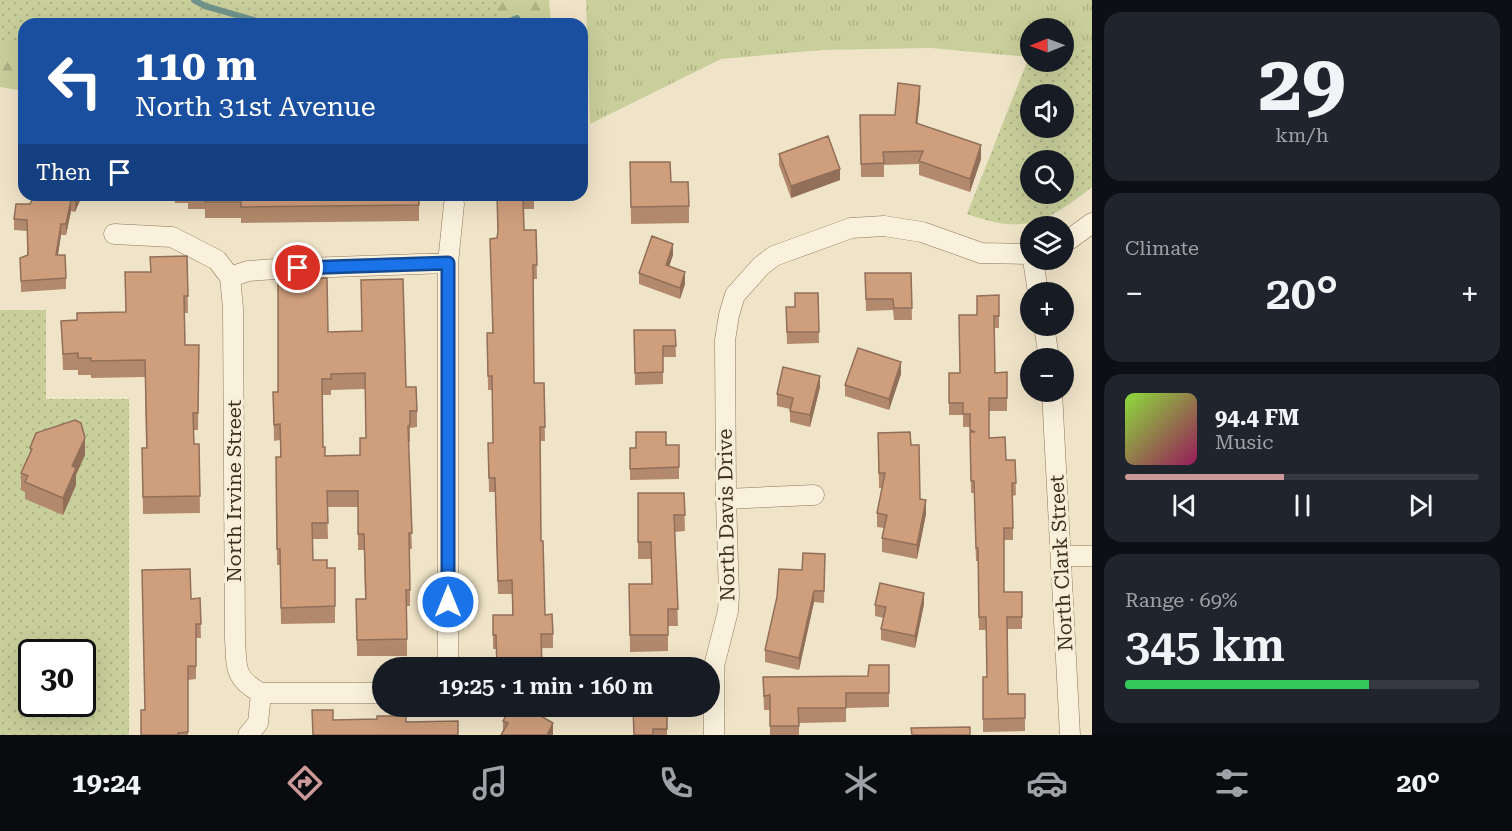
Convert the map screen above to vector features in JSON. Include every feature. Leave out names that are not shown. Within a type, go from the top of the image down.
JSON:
[{"type":"street","points":[[448,657],[448,263],[454,204]]},
{"type":"street","points":[[1074,236],[1092,223]]},
{"type":"street","name":"North Davis Drive","points":[[714,735],[714,666],[729,595],[725,340],[735,296],[761,266],[774,256],[851,228],[884,226],[922,232],[981,253],[1020,254]]},
{"type":"street","points":[[114,234],[172,237],[217,261],[230,277],[249,271],[276,268],[448,263]]},
{"type":"street","name":"North Irvine Street","points":[[230,277],[234,329],[235,639],[238,674],[248,687],[261,693]]},
{"type":"street","name":"North Clark Street","points":[[1052,402],[1070,735]]},
{"type":"street","points":[[726,499],[814,495]]},
{"type":"street","points":[[1060,556],[1092,556]]},
{"type":"street","points":[[258,731],[261,693],[372,693]]},
{"type":"green space","points":[[0,0],[549,0],[550,18],[18,18],[18,90],[0,87]]},
{"type":"green space","points":[[0,0],[497,0],[497,18],[18,18],[18,44],[0,44]]},
{"type":"green space","points":[[586,0],[1092,0],[1092,46],[1074,50],[1074,18],[1020,18],[1020,56],[931,48],[822,50],[721,59],[590,124]]},
{"type":"green space","points":[[1092,46],[1092,187],[1074,200],[1074,150],[1020,150],[1020,204],[1068,204],[1050,216],[1020,216],[1020,224],[1005,224],[967,214],[1023,72],[1074,72],[1074,50]]},
{"type":"green space","points":[[0,310],[46,310],[46,399],[129,399],[129,735],[0,735]]},
{"type":"building","points":[[898,83],[920,86],[916,123],[981,145],[970,179],[919,161],[923,151],[883,152],[884,163],[861,164],[860,115],[895,115]]},
{"type":"building","points":[[828,136],[840,169],[791,186],[779,154]]},
{"type":"building","points":[[630,162],[670,162],[671,182],[688,182],[689,206],[631,207]]},
{"type":"building","points":[[31,201],[71,201],[66,224],[61,224],[56,255],[65,255],[66,278],[21,281],[20,258],[28,255],[27,220],[14,219],[16,204],[30,204]]},
{"type":"building","points":[[419,201],[419,205],[241,207],[241,202],[205,202]]},
{"type":"building","points":[[497,201],[523,201],[524,230],[536,230],[537,265],[533,265],[534,383],[544,383],[545,427],[540,427],[541,541],[543,541],[545,615],[552,614],[553,634],[541,634],[542,657],[497,657],[496,635],[493,635],[493,615],[513,615],[512,580],[498,581],[495,478],[489,478],[488,443],[493,443],[492,376],[488,376],[487,333],[493,333],[490,239],[497,238]]},
{"type":"building","points":[[652,236],[673,244],[666,265],[685,272],[680,288],[639,273]]},
{"type":"building","points":[[187,256],[188,296],[184,296],[185,345],[199,345],[198,413],[193,413],[194,444],[199,444],[200,496],[143,497],[142,448],[147,448],[145,360],[91,361],[91,358],[78,358],[78,353],[63,354],[61,321],[77,320],[77,313],[126,312],[125,272],[151,272],[150,257]]},
{"type":"building","points":[[865,273],[911,273],[912,308],[894,308],[893,299],[866,299]]},
{"type":"building","points":[[327,278],[328,332],[362,331],[361,280],[403,279],[406,387],[416,387],[417,411],[410,411],[410,425],[408,426],[412,533],[409,533],[410,590],[406,590],[407,639],[357,640],[356,599],[366,599],[364,534],[358,534],[358,491],[327,491],[328,523],[312,523],[313,560],[327,560],[327,568],[335,568],[335,606],[281,608],[280,549],[277,549],[276,457],[281,457],[280,424],[274,425],[273,392],[278,392],[278,279]],"holes":[[[365,373],[366,438],[360,438],[360,455],[325,456],[322,379],[331,379],[331,374]]]},
{"type":"building","points":[[795,293],[818,293],[819,332],[787,332],[786,307],[795,307]]},
{"type":"building","points":[[999,295],[999,316],[994,316],[995,373],[1007,372],[1007,398],[989,398],[989,438],[1005,437],[1006,460],[1015,460],[1016,483],[1012,483],[1013,528],[1004,528],[1004,592],[1022,592],[1022,617],[1007,617],[1008,694],[1025,694],[1025,718],[983,719],[983,677],[987,677],[986,617],[979,617],[978,548],[976,548],[974,481],[971,481],[970,432],[975,432],[970,430],[970,414],[963,414],[963,403],[949,403],[949,373],[960,373],[959,315],[977,315],[977,296]]},
{"type":"building","points":[[634,330],[675,330],[676,346],[663,346],[663,372],[635,373]]},
{"type":"building","points":[[858,348],[901,362],[889,399],[845,385]]},
{"type":"building","points":[[783,367],[820,376],[810,415],[790,411],[793,398],[777,394]]},
{"type":"building","points":[[75,420],[81,423],[85,438],[72,466],[76,468],[63,498],[25,482],[28,476],[21,473],[32,449],[30,448],[36,433]]},
{"type":"building","points":[[636,432],[666,432],[666,445],[679,445],[679,467],[630,469],[630,448],[636,448]]},
{"type":"building","points":[[910,432],[911,445],[919,445],[920,499],[926,500],[917,545],[882,538],[887,515],[877,513],[885,473],[879,473],[878,433]]},
{"type":"building","points":[[638,493],[684,493],[685,515],[674,515],[678,609],[668,609],[668,635],[630,635],[629,584],[652,584],[651,542],[638,542]]},
{"type":"building","points":[[803,553],[825,554],[824,591],[814,591],[799,658],[765,650],[777,597],[779,569],[802,570]]},
{"type":"building","points":[[190,569],[191,599],[200,598],[201,624],[196,624],[196,666],[188,666],[188,732],[178,733],[178,735],[141,735],[141,710],[145,710],[142,570]]},
{"type":"building","points":[[880,583],[924,593],[915,636],[881,629],[886,607],[875,605]]},
{"type":"building","points":[[869,665],[889,665],[889,693],[846,693],[846,708],[798,708],[799,726],[770,726],[770,695],[764,696],[763,677],[868,676]]},
{"type":"building","points":[[312,710],[333,710],[333,720],[406,717],[406,722],[458,721],[458,735],[313,735]]},
{"type":"building","points":[[505,717],[543,717],[553,723],[547,735],[501,735],[508,723],[503,721]]},
{"type":"building","points":[[633,717],[667,717],[667,729],[653,729],[653,735],[634,735]]},
{"type":"building","points":[[970,727],[970,735],[912,735],[911,728]]},
{"type":"waterway","points":[[194,0],[205,6],[247,18]]},
{"type":"route","points":[[298,268],[448,263],[448,602]]}]
